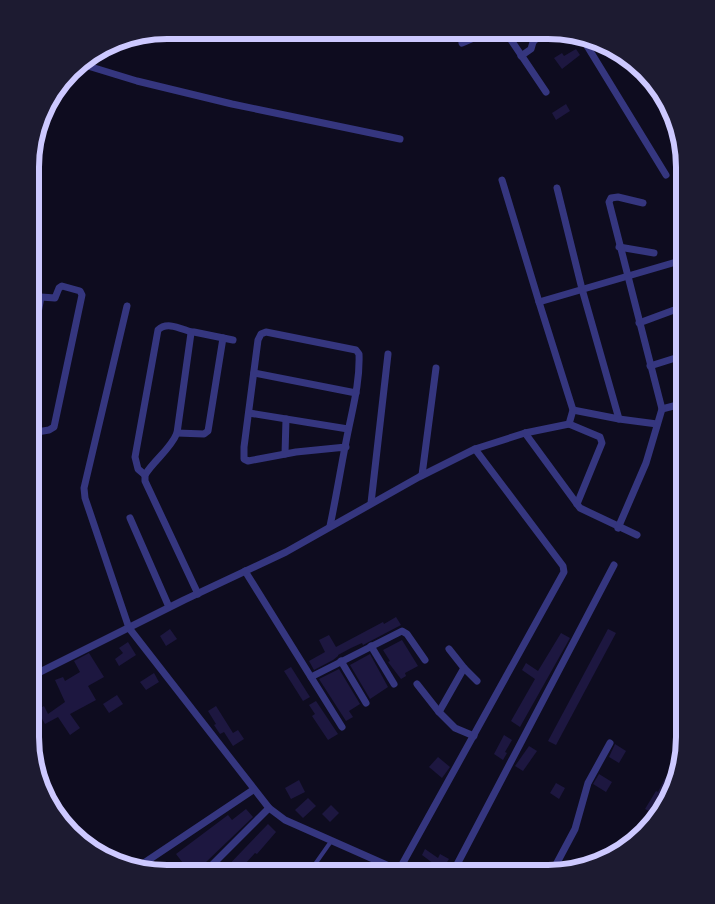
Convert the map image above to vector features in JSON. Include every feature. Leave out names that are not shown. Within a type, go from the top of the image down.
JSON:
[{"type":"street","points":[[462,43],[471,39]]},
{"type":"street","points":[[510,39],[546,92]]},
{"type":"street","points":[[521,56],[531,49],[535,40]]},
{"type":"street","points":[[585,44],[666,175]]},
{"type":"street","points":[[87,66],[137,81],[232,104],[400,138]]},
{"type":"street","points":[[502,180],[573,410],[569,424]]},
{"type":"street","points":[[557,188],[582,289],[619,419]]},
{"type":"street","points":[[618,528],[646,463],[662,409],[609,202],[611,198],[618,197],[643,203]]},
{"type":"street","points":[[619,247],[654,253]]},
{"type":"street","points":[[539,302],[676,262]]},
{"type":"street","points":[[39,311],[42,297],[55,298],[59,288],[62,286],[80,291],[82,295],[54,427],[39,432]]},
{"type":"street","points":[[127,306],[84,488],[85,498],[129,628],[253,790],[269,808],[285,820],[388,865]]},
{"type":"street","points":[[639,323],[676,309]]},
{"type":"street","points":[[145,475],[138,469],[135,457],[158,330],[162,326],[169,326],[233,340]]},
{"type":"street","points":[[192,332],[177,433],[174,440],[145,475],[145,481],[198,594]]},
{"type":"street","points":[[330,526],[346,448],[348,429],[356,393],[359,357],[357,351],[266,332],[261,334],[258,338],[244,459],[248,461],[285,454],[346,448]]},
{"type":"street","points":[[177,433],[204,434],[208,431],[223,338]]},
{"type":"street","points":[[371,503],[388,354]]},
{"type":"street","points":[[650,366],[676,359]]},
{"type":"street","points":[[422,476],[436,368]]},
{"type":"street","points":[[254,373],[356,393]]},
{"type":"street","points":[[662,409],[676,405]]},
{"type":"street","points":[[573,410],[658,424]]},
{"type":"street","points":[[249,413],[348,429]]},
{"type":"street","points":[[285,454],[286,419]]},
{"type":"street","points":[[39,673],[286,552],[371,503],[475,449],[525,433],[569,424],[600,438],[602,443],[577,504]]},
{"type":"street","points":[[525,433],[577,504],[585,512],[636,535]]},
{"type":"street","points":[[402,865],[564,572],[563,566],[475,449]]},
{"type":"street","points":[[130,518],[169,608]]},
{"type":"street","points":[[457,865],[614,565]]},
{"type":"street","points":[[245,571],[342,727]]},
{"type":"street","points":[[311,677],[396,633],[404,631],[425,660]]},
{"type":"street","points":[[370,646],[394,684]]},
{"type":"street","points":[[449,649],[476,681]]},
{"type":"street","points":[[341,661],[366,704]]},
{"type":"street","points":[[439,712],[464,668]]},
{"type":"street","points":[[417,684],[439,712],[455,728],[474,736]]},
{"type":"street","points":[[556,865],[575,829],[588,783],[610,743]]},
{"type":"street","points":[[144,863],[253,790]]},
{"type":"street","points":[[212,865],[269,808]]},
{"type":"lane","points":[[314,865],[332,840]]},
{"type":"building","points":[[576,49],[580,55],[562,69],[554,58],[562,53],[564,56]]},
{"type":"building","points":[[566,104],[570,111],[556,120],[552,113]]},
{"type":"building","points":[[396,617],[401,625],[363,645],[362,643],[351,648],[314,670],[309,661],[325,652],[319,640],[329,635],[336,647]]},
{"type":"building","points":[[170,629],[177,639],[166,646],[160,636]]},
{"type":"building","points":[[608,629],[616,633],[556,745],[548,741]]},
{"type":"building","points":[[561,633],[570,638],[520,727],[511,721],[535,679],[522,670],[526,663],[538,671]]},
{"type":"building","points":[[402,640],[418,666],[405,673],[406,676],[401,679],[388,662],[390,661],[383,650]]},
{"type":"building","points":[[128,642],[136,655],[119,666],[115,659],[123,653],[119,648]]},
{"type":"building","points":[[89,653],[104,677],[88,686],[96,700],[70,714],[80,728],[70,735],[58,717],[45,724],[39,714],[39,709],[44,706],[48,714],[65,702],[55,680],[63,677],[65,681],[80,672],[74,661]]},
{"type":"building","points":[[370,654],[388,687],[370,699],[350,665]]},
{"type":"building","points":[[291,667],[310,697],[303,701],[284,671]]},
{"type":"building","points":[[339,669],[360,704],[349,711],[353,717],[346,721],[319,679]]},
{"type":"building","points":[[154,673],[159,682],[146,690],[140,682]]},
{"type":"building","points":[[117,695],[123,704],[109,713],[103,704]]},
{"type":"building","points":[[316,701],[338,734],[328,740],[312,716],[315,714],[309,705]]},
{"type":"building","points":[[216,706],[233,733],[238,730],[244,739],[233,746],[224,732],[220,734],[208,711]]},
{"type":"building","points":[[504,735],[512,740],[503,760],[494,754]]},
{"type":"building","points":[[615,744],[626,751],[619,763],[609,757]]},
{"type":"building","points":[[529,746],[537,751],[523,771],[515,766]]},
{"type":"building","points":[[438,757],[450,767],[442,778],[429,767]]},
{"type":"building","points":[[599,774],[612,782],[606,792],[593,784]]},
{"type":"building","points":[[665,778],[669,780],[652,813],[645,809],[656,791],[658,792]]},
{"type":"building","points":[[299,780],[305,792],[291,799],[285,788]]},
{"type":"building","points":[[556,783],[565,788],[559,799],[550,793]]},
{"type":"building","points":[[308,798],[316,806],[303,818],[295,810]]},
{"type":"building","points":[[331,805],[339,813],[330,822],[322,814]]},
{"type":"building","points":[[246,809],[253,817],[205,865],[184,865],[176,854],[228,815],[232,820]]},
{"type":"building","points":[[268,824],[276,832],[257,854],[255,853],[244,865],[229,865]]},
{"type":"building","points":[[425,849],[438,858],[440,854],[449,859],[445,865],[435,865],[422,855]]}]
